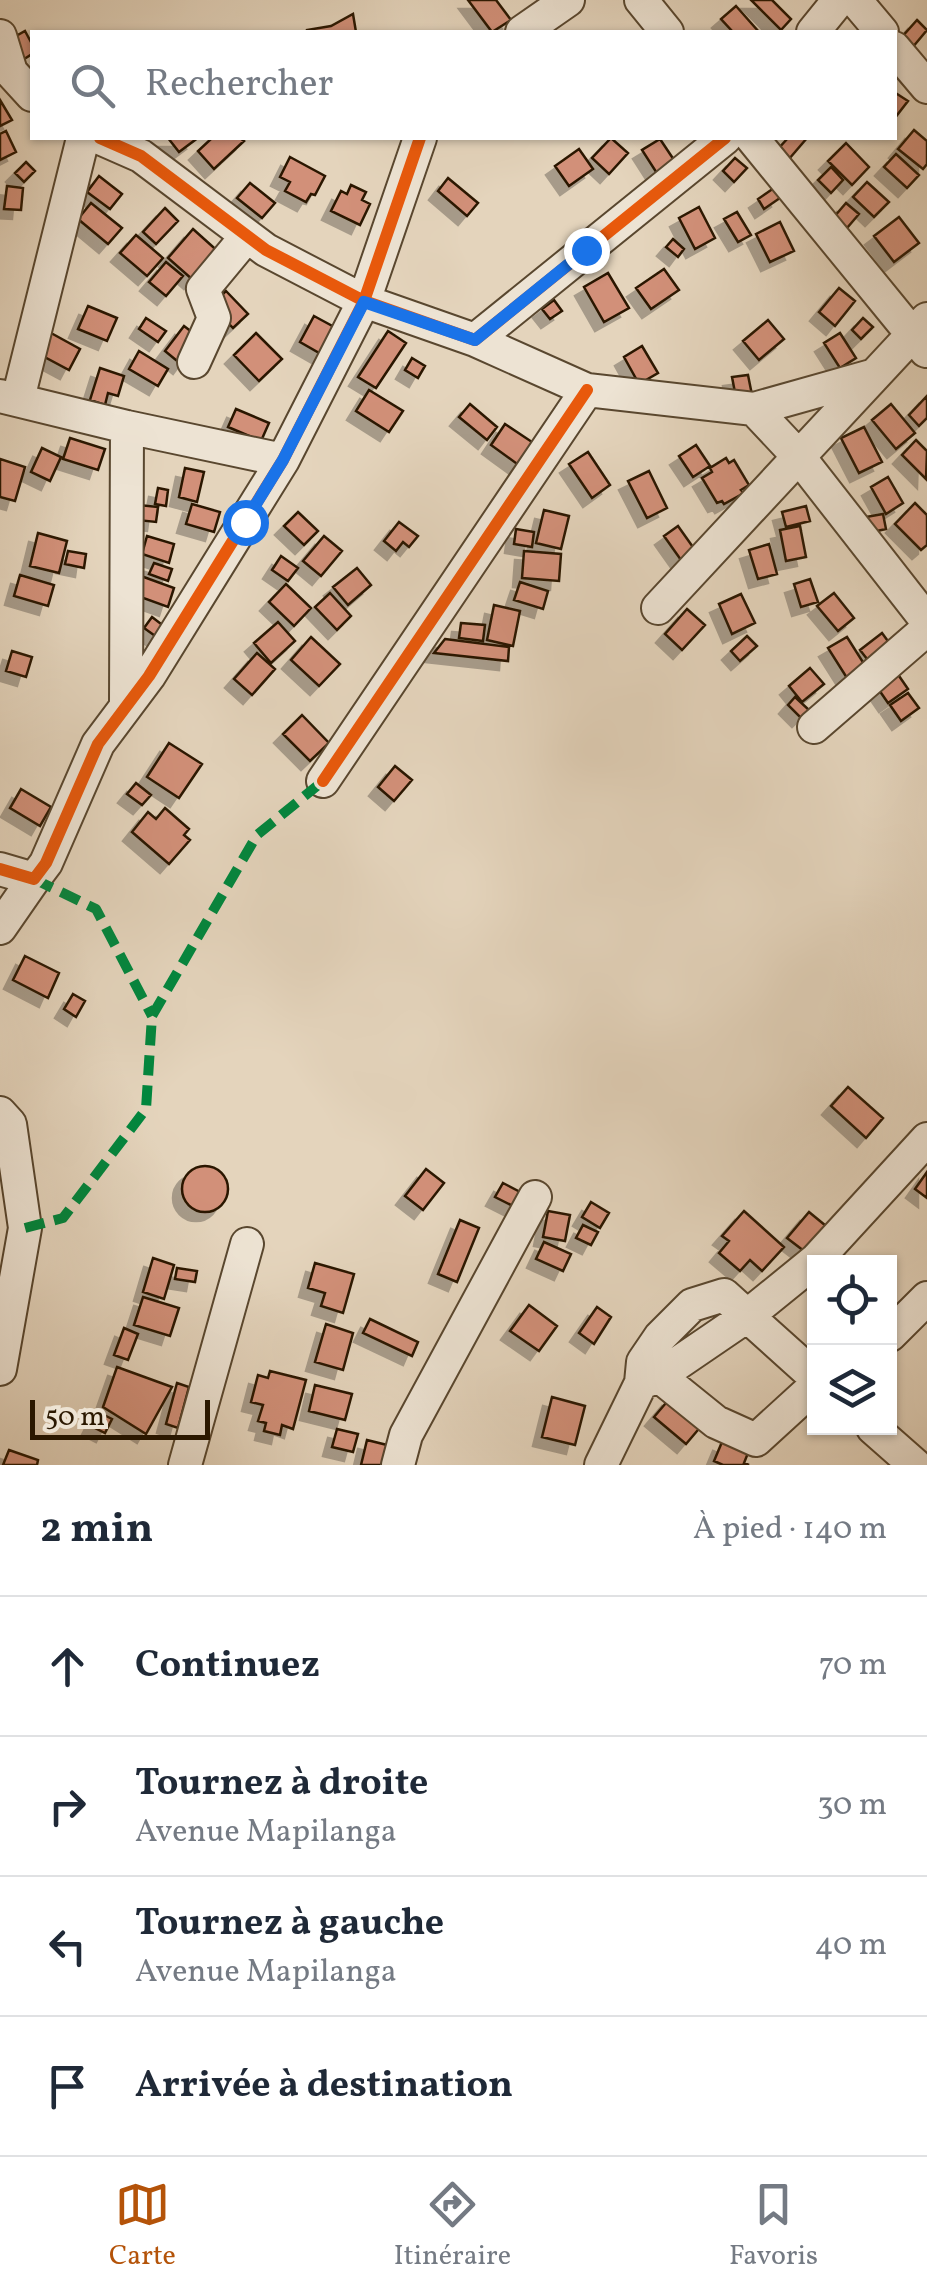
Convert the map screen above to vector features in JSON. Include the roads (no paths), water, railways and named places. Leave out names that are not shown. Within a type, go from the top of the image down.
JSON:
[{"type":"street","points":[[525,30],[568,0]]},
{"type":"street","points":[[641,0],[665,30]]},
{"type":"street","points":[[815,30],[838,0]]},
{"type":"street","points":[[855,0],[880,30]]},
{"type":"street","points":[[0,36],[11,72],[30,93]]},
{"type":"street","points":[[897,52],[927,87]]},
{"type":"street","points":[[82,140],[9,398],[283,460]]},
{"type":"street","points":[[104,140],[140,156],[266,250],[364,302],[475,340],[587,390],[754,409],[875,376]]},
{"type":"street","points":[[0,928],[46,863],[98,744],[149,676],[283,460],[364,302],[419,140]]},
{"type":"street","points":[[475,340],[723,140]]},
{"type":"street","points":[[658,608],[875,376],[922,335],[754,140]]},
{"type":"street","points":[[194,362],[214,318],[203,288],[247,236]]},
{"type":"street","points":[[324,782],[587,390]]},
{"type":"street","points":[[754,409],[799,456],[927,621]]},
{"type":"street","points":[[126,427],[126,705]]},
{"type":"street","points":[[814,727],[927,629]]},
{"type":"street","points":[[0,869],[34,879]]},
{"type":"street","points":[[0,1113],[10,1124],[25,1228],[0,1369]]},
{"type":"street","points":[[601,1465],[650,1379],[747,1316],[816,1260],[927,1140]]},
{"type":"street","points":[[398,1465],[406,1435],[535,1197]]},
{"type":"street","points":[[185,1465],[248,1244]]},
{"type":"street","points":[[897,1328],[927,1298]]},
{"type":"street","points":[[747,1316],[807,1370]]},
{"type":"street","points":[[650,1379],[716,1422],[756,1440],[807,1393]]},
{"type":"street","points":[[880,1435],[915,1465]]}]
